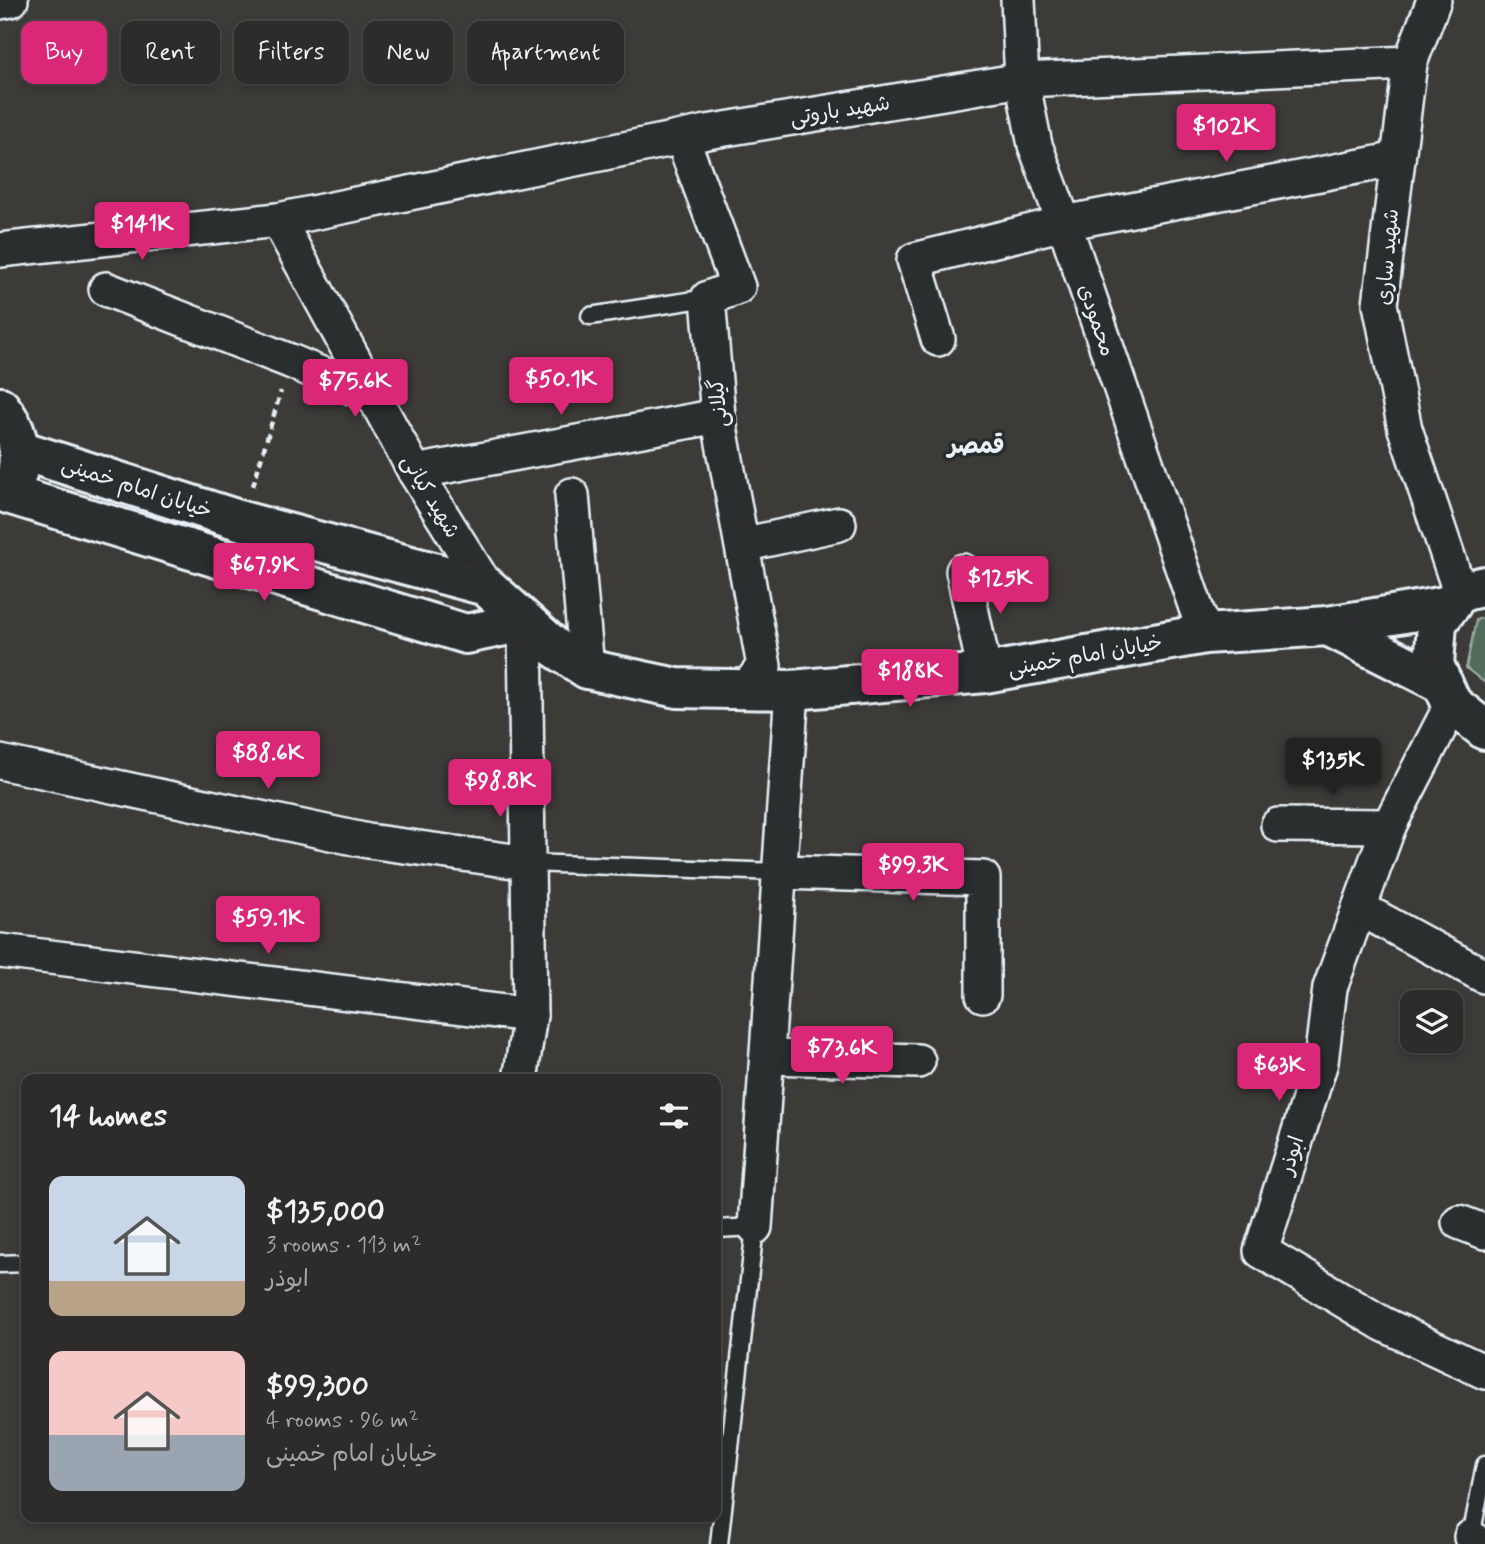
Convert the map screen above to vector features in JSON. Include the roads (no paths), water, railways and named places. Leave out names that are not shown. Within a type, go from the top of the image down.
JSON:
[{"type":"street","points":[[0,2],[11,0]]},
{"type":"street","name":"محمودی","points":[[1018,0],[1022,80],[1035,145],[1205,634]]},
{"type":"street","name":"شهید ساری","points":[[1434,0],[1410,63],[1380,304],[1405,429],[1465,594]]},
{"type":"street","name":"شهید باروتی","points":[[0,250],[278,220],[682,138],[1022,80],[1410,63]]},
{"type":"street","points":[[682,138],[738,287],[708,298]]},
{"type":"street","points":[[938,339],[914,260],[1064,223],[1398,159]]},
{"type":"street","name":"شهید کیانی","points":[[278,220],[415,472],[486,586]]},
{"type":"street","points":[[106,289],[373,396]]},
{"type":"street","name":"گیلانی","points":[[708,298],[718,416],[764,666],[746,689]]},
{"type":"street","points":[[0,407],[14,428],[20,450],[18,473],[4,498]]},
{"type":"street","points":[[415,472],[718,416]]},
{"type":"street","name":"خیابان امام خمینی","points":[[20,450],[242,521],[486,586],[554,647],[587,669],[677,688],[792,690],[985,673],[1205,634],[1328,626],[1465,594]]},
{"type":"street","points":[[572,495],[587,669]]},
{"type":"street","name":"خیابان امام خمینی","points":[[4,498],[466,634],[525,622]]},
{"type":"street","points":[[742,545],[839,524]]},
{"type":"street","points":[[963,571],[985,673]]},
{"type":"street","points":[[1447,694],[1434,665],[1437,623],[1465,594]]},
{"type":"street","points":[[521,1074],[530,1015],[525,622]]},
{"type":"street","points":[[1328,626],[1447,694],[1485,730]]},
{"type":"street","points":[[755,1227],[792,690]]},
{"type":"street","name":"ابوذر","points":[[1447,694],[1389,826],[1329,988],[1321,1062],[1261,1251],[1383,1324],[1485,1372]]},
{"type":"street","points":[[0,762],[368,841],[528,863]]},
{"type":"street","points":[[1278,825],[1389,826]]},
{"type":"street","points":[[780,872],[983,878],[983,995]]},
{"type":"street","points":[[1359,908],[1484,976]]},
{"type":"street","points":[[0,951],[530,1015]]},
{"type":"street","points":[[767,1057],[918,1061]]},
{"type":"lane","points":[[590,316],[708,298]]},
{"type":"lane","points":[[528,863],[780,872]]},
{"type":"lane","points":[[719,1544],[755,1227],[721,1230]]},
{"type":"lane","points":[[0,1264],[21,1263]]},
{"type":"lane","points":[[1472,1542],[1485,1465]]},
{"type":"district","name":"قمصر","points":[[976,445]]}]
